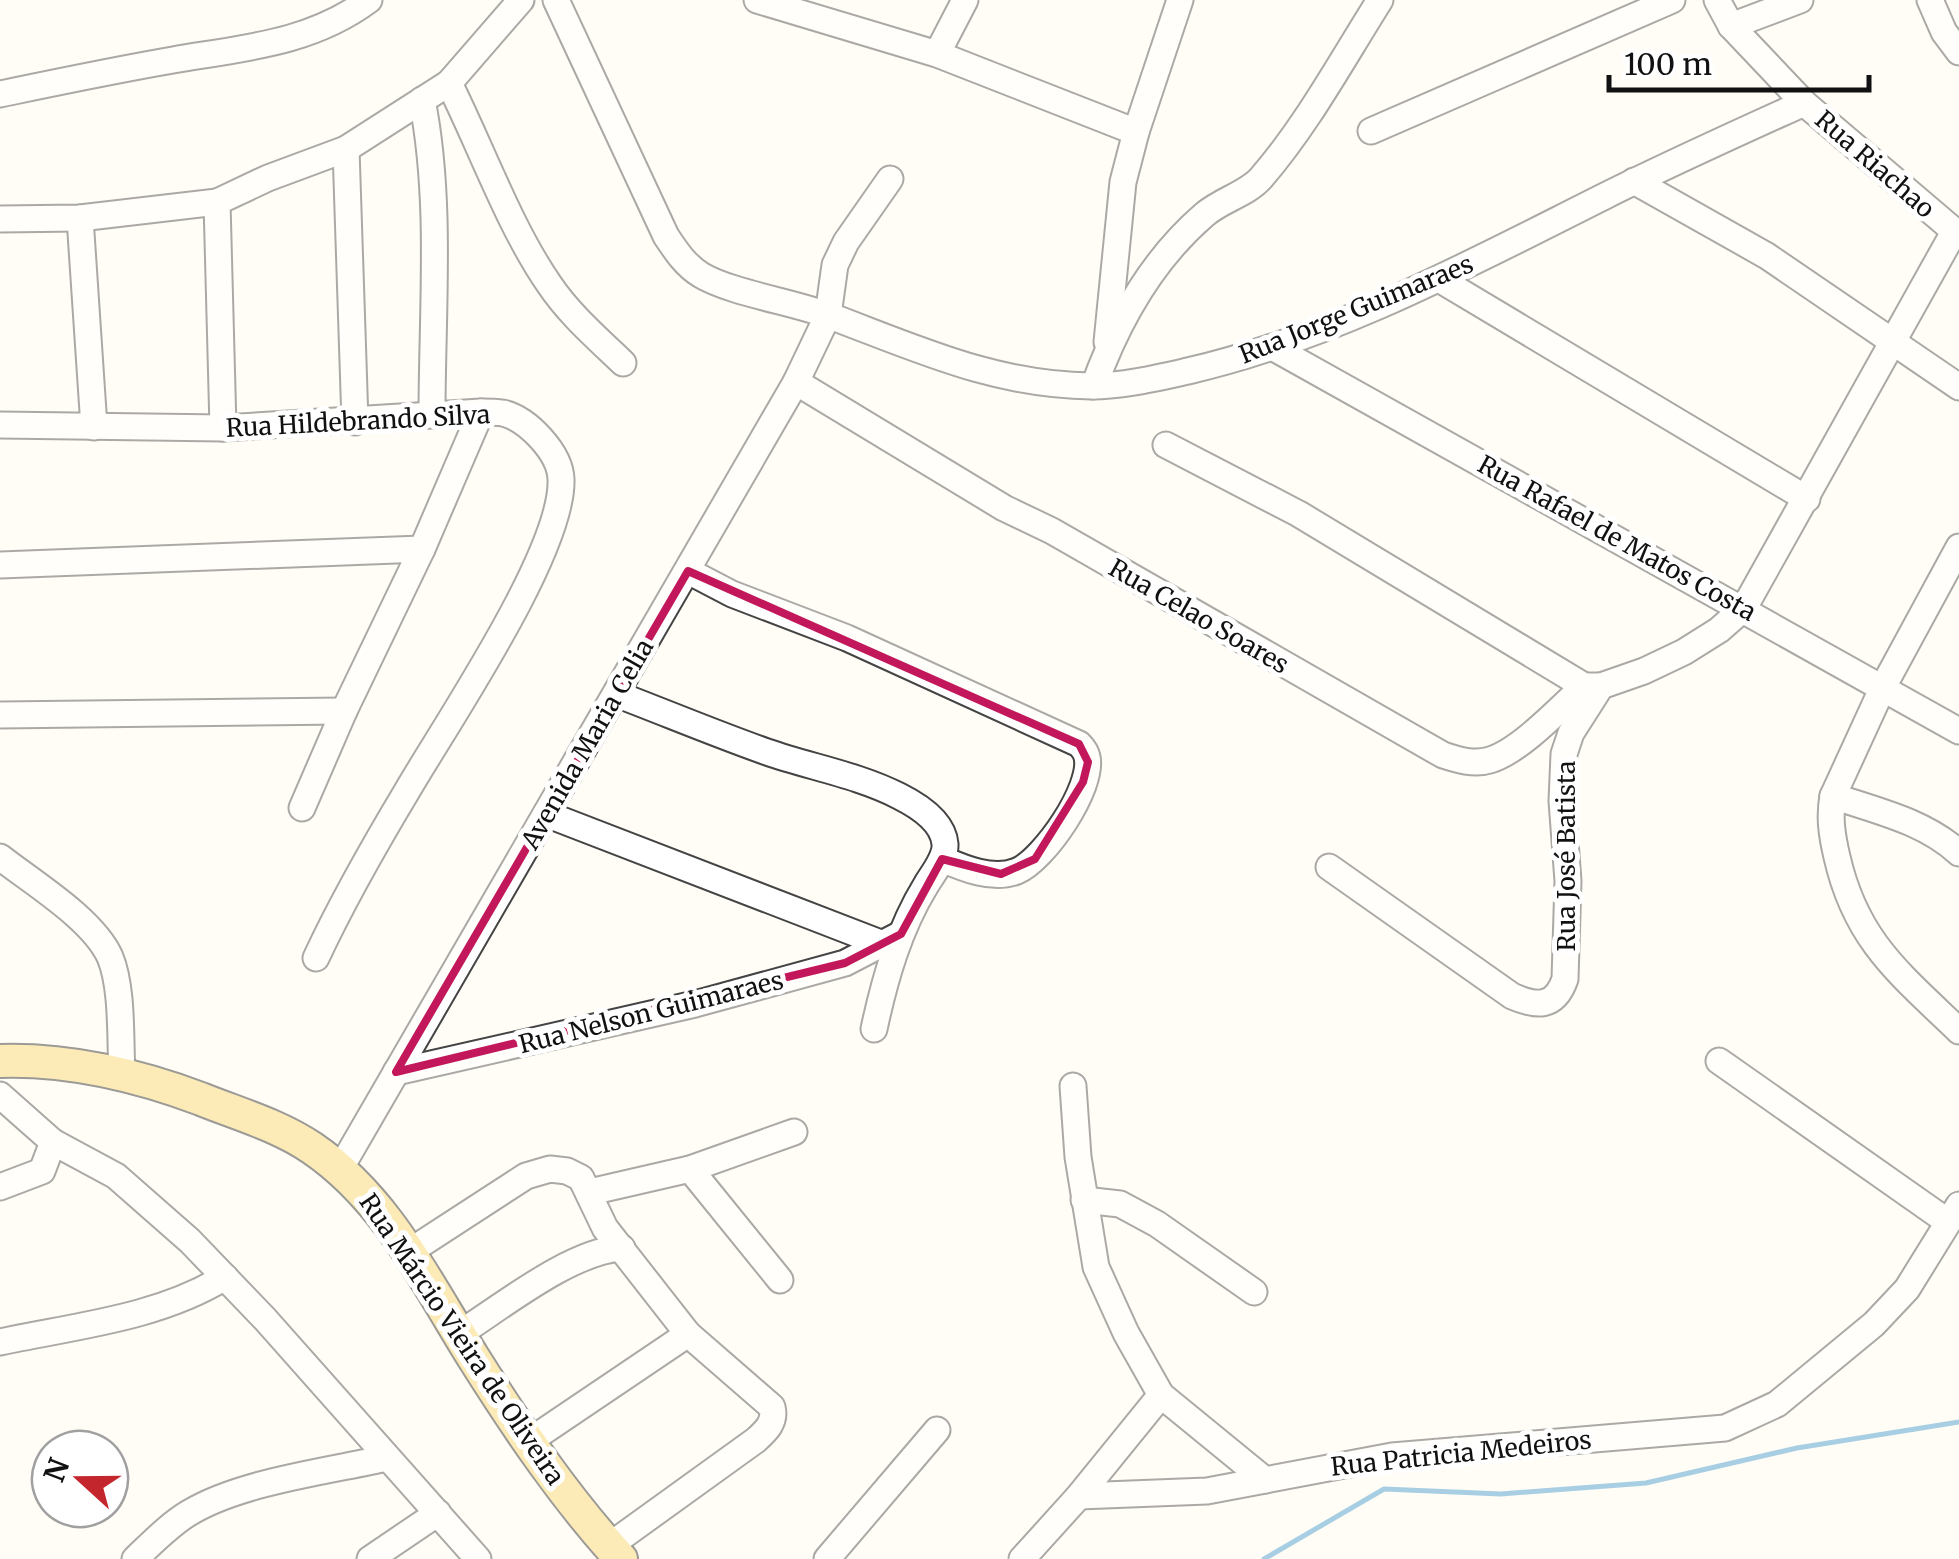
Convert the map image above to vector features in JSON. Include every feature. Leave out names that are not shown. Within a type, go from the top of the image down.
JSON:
[{"type":"main road","name":"Rua Márcio Vieira de Oliveira","points":[[0,1061],[67,1064],[122,1074],[186,1094],[282,1130],[340,1169],[382,1212],[528,1442],[615,1553]]},
{"type":"street","points":[[0,94],[276,44],[324,26],[368,0]]},
{"type":"street","points":[[0,219],[80,218],[218,202],[268,178],[346,149],[449,83],[521,0]]},
{"type":"street","name":"Rua Jorge Guimaraes","points":[[556,0],[666,236],[680,258],[702,276],[828,315],[962,367],[1024,381],[1094,386],[1158,378],[1274,348],[1439,280],[1634,181],[1804,103]]},
{"type":"street","points":[[757,0],[937,54],[1136,132]]},
{"type":"street","points":[[937,54],[965,0]]},
{"type":"street","points":[[1106,352],[1123,182],[1180,0]]},
{"type":"street","points":[[1094,386],[1106,352],[1174,240],[1218,202],[1256,183],[1285,148],[1380,0]]},
{"type":"street","points":[[1371,131],[1672,0]]},
{"type":"street","name":"Rua Riachao","points":[[1717,0],[1731,26],[1804,103],[1957,234]]},
{"type":"street","points":[[1731,26],[1800,0]]},
{"type":"street","points":[[1930,0],[1944,32],[1959,52]]},
{"type":"street","points":[[449,83],[532,257],[550,286],[623,363]]},
{"type":"street","points":[[422,100],[429,135],[432,414]]},
{"type":"street","points":[[429,135],[466,117]]},
{"type":"street","points":[[346,149],[355,422]]},
{"type":"street","name":"Avenida Maria Celia","points":[[340,1169],[796,382],[828,315],[835,265],[846,242],[890,179]]},
{"type":"street","points":[[1634,181],[1768,256],[1959,387]]},
{"type":"street","points":[[218,202],[223,428]]},
{"type":"street","points":[[80,218],[94,427]]},
{"type":"street","points":[[1166,445],[1299,514],[1592,686],[1644,672],[1684,652],[1744,608],[1957,234]]},
{"type":"street","points":[[1439,280],[1807,499]]},
{"type":"street","name":"Rua Rafael de Matos Costa","points":[[1274,348],[1959,731]]},
{"type":"street","name":"Rua Celao Soares","points":[[796,382],[1004,508],[1443,755],[1461,761],[1491,760],[1508,752],[1592,686]]},
{"type":"street","points":[[302,808],[422,549],[480,412]]},
{"type":"street","name":"Rua Hildebrando Silva","points":[[0,425],[223,428],[480,412],[504,414],[522,422],[550,451],[561,476],[557,514],[519,598],[346,894],[316,958]]},
{"type":"street","points":[[0,564],[422,549]]},
{"type":"street","points":[[1956,562],[1883,688],[1833,796],[1830,813],[1841,877],[1868,938],[1885,960],[1959,1031]]},
{"type":"street","points":[[688,570],[732,594],[847,638],[1080,744],[1088,757],[1083,782],[1070,813],[1035,858],[1019,871],[1001,874],[972,870],[942,859]]},
{"type":"street","name":"Rua José Batista","points":[[1329,867],[1512,996],[1540,1005],[1552,1001],[1565,979],[1567,946],[1564,754],[1592,686]]},
{"type":"street","points":[[616,694],[768,752],[876,786],[934,820],[945,844],[942,859],[892,939],[874,1029]]},
{"type":"street","points":[[0,715],[344,711]]},
{"type":"street","points":[[1833,796],[1910,822],[1933,833],[1959,853]]},
{"type":"street","points":[[546,814],[892,939]]},
{"type":"street","points":[[0,856],[102,942],[116,978],[122,1074]]},
{"type":"street","name":"Rua Nelson Guimaraes","points":[[396,1072],[694,1004],[845,963],[892,939]]},
{"type":"street","points":[[1719,1061],[1954,1214]]},
{"type":"street","points":[[1073,1086],[1084,1200],[1096,1267],[1126,1333],[1161,1394],[1265,1480]]},
{"type":"street","points":[[0,1095],[53,1142],[116,1176],[190,1241],[478,1559]]},
{"type":"street","points":[[590,1192],[690,1169],[794,1132]]},
{"type":"street","points":[[0,1187],[42,1171],[53,1142]]},
{"type":"street","points":[[409,1252],[526,1176],[550,1169],[567,1171],[580,1178],[605,1228],[688,1334],[772,1407],[770,1426],[756,1440],[615,1553]]},
{"type":"street","points":[[690,1169],[780,1280]]},
{"type":"street","points":[[1084,1200],[1120,1204],[1157,1224],[1254,1292]]},
{"type":"street","name":"Rua Patricia Medeiros","points":[[1079,1496],[1207,1491],[1392,1456],[1725,1428],[1776,1404],[1874,1324],[1907,1288],[1954,1214]]},
{"type":"street","points":[[459,1334],[577,1260],[607,1248],[622,1248]]},
{"type":"street","points":[[0,1342],[166,1305],[225,1277]]},
{"type":"street","points":[[528,1442],[688,1334]]},
{"type":"street","points":[[1022,1559],[1079,1496],[1161,1394]]},
{"type":"street","points":[[827,1559],[937,1430]]},
{"type":"street","points":[[135,1559],[189,1513],[217,1500],[248,1489],[387,1458]]},
{"type":"street","points":[[370,1559],[438,1513]]},
{"type":"highlighted area","points":[[688,571],[1079,744],[1088,762],[1083,782],[1035,859],[1001,874],[942,859],[901,934],[845,963],[396,1072]]},
{"type":"waterway","points":[[1264,1559],[1384,1489],[1501,1494],[1646,1483],[1797,1448],[1959,1422]]}]
